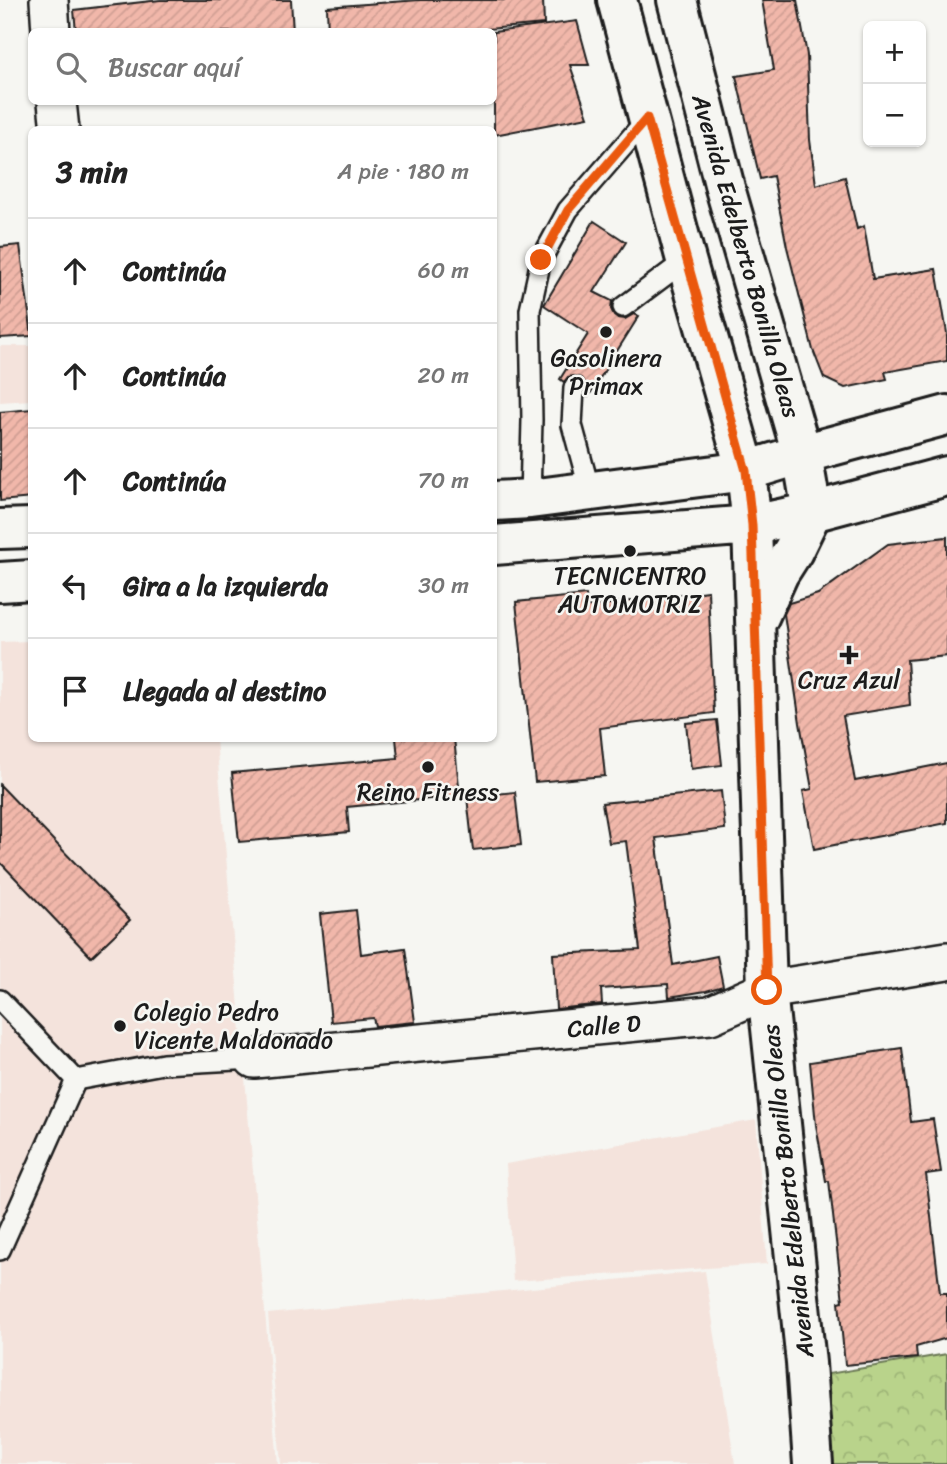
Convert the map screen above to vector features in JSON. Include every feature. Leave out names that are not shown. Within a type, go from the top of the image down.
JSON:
[{"type":"main road","points":[[617,0],[647,118],[746,471],[752,525]]},
{"type":"main road","name":"Avenida Edelberto Bonilla Oleas","points":[[677,0],[725,188],[802,454],[812,512]]},
{"type":"main road","points":[[512,500],[746,471],[947,415]]},
{"type":"main road","points":[[497,545],[752,525],[947,476]]},
{"type":"main road","points":[[755,625],[812,512]]},
{"type":"main road","name":"Avenida Edelberto Bonilla Oleas","points":[[752,525],[767,990],[806,1363],[813,1464]]},
{"type":"main road","points":[[0,529],[28,528]]},
{"type":"main road","points":[[0,582],[28,580]]},
{"type":"street","points":[[49,0],[51,28]]},
{"type":"street","points":[[57,105],[60,126]]},
{"type":"street","name":"Calle D","points":[[254,1059],[710,1016],[767,990],[947,961]]},
{"type":"lane","points":[[512,500],[533,420],[530,310],[541,260],[568,210],[647,118]]},
{"type":"lane","points":[[623,307],[686,260]]},
{"type":"lane","points":[[573,388],[572,425],[590,491]]},
{"type":"lane","points":[[0,1000],[76,1080]]},
{"type":"lane","points":[[76,1080],[163,1064],[254,1059]]},
{"type":"lane","points":[[0,1250],[76,1080]]},
{"type":"shaded area","points":[[0,346],[28,346],[28,400],[0,402]]},
{"type":"shaded area","name":"Colegio Pedro Vicente Maldonado","points":[[28,641],[28,742],[216,742],[278,1464],[0,1464],[0,642]]},
{"type":"shaded area","points":[[756,1120],[767,1264],[513,1281],[506,1164]]},
{"type":"shaded area","points":[[705,1271],[735,1464],[281,1464],[268,1314]]},
{"type":"green space","points":[[947,1354],[947,1464],[826,1464],[822,1375]]},
{"type":"building","points":[[160,0],[291,0],[293,28],[76,28],[74,10]]},
{"type":"building","points":[[419,0],[543,0],[544,24],[497,28],[328,28],[327,7]]},
{"type":"building","points":[[762,0],[797,0],[807,55],[810,140],[816,185],[845,177],[857,229],[864,226],[873,279],[936,269],[947,333],[947,361],[885,372],[887,379],[845,388],[824,378],[813,350],[787,247],[773,176],[760,179],[736,76],[774,70]]},
{"type":"building","points":[[577,21],[589,65],[570,65],[588,117],[497,134],[497,126],[494,126],[494,105],[497,105],[497,32]]},
{"type":"building","points":[[594,221],[626,242],[594,292],[612,301],[611,309],[618,318],[625,319],[634,314],[639,316],[588,397],[581,378],[568,377],[564,382],[560,379],[588,334],[544,305]]},
{"type":"building","points":[[20,245],[28,306],[28,336],[0,338],[0,247]]},
{"type":"building","points":[[28,409],[28,498],[0,501],[0,412]]},
{"type":"building","points":[[947,537],[947,656],[907,660],[910,705],[843,716],[855,781],[947,763],[947,823],[814,849],[803,791],[812,789],[784,614],[789,603],[818,594],[888,544]]},
{"type":"building","points":[[708,591],[714,713],[600,728],[605,776],[535,782],[516,602],[586,595],[587,607]]},
{"type":"building","points":[[717,720],[722,765],[691,769],[686,723]]},
{"type":"building","points":[[396,742],[454,742],[460,796],[347,807],[349,832],[239,842],[232,773],[398,758]]},
{"type":"building","points":[[0,785],[130,920],[91,957],[0,862]]},
{"type":"building","points":[[721,791],[725,829],[656,838],[673,965],[717,956],[723,986],[669,997],[668,984],[601,989],[602,1004],[556,1009],[553,954],[640,950],[626,841],[609,843],[602,803]]},
{"type":"building","points":[[515,792],[521,845],[473,850],[467,797]]},
{"type":"building","points":[[356,910],[361,954],[405,948],[415,1022],[375,1026],[373,1018],[331,1022],[320,914]]},
{"type":"building","points":[[902,1048],[911,1122],[933,1119],[941,1172],[926,1174],[940,1293],[947,1293],[947,1338],[916,1347],[917,1358],[845,1365],[839,1302],[843,1301],[829,1181],[826,1181],[816,1125],[810,1062]]},
{"type":"place","name":"Gasolinera Primax","points":[[606,332]]},
{"type":"place","name":"TECNICENTRO AUTOMOTRIZ","points":[[630,551]]},
{"type":"place","name":"Cruz Azul","points":[[849,655]]},
{"type":"place","name":"Reino Fitness","points":[[428,767]]},
{"type":"place","name":"Colegio Pedro Vicente Maldonado","points":[[120,1026]]},
{"type":"route","points":[[541,260],[568,210],[647,118],[746,471],[752,525],[767,990]]}]
